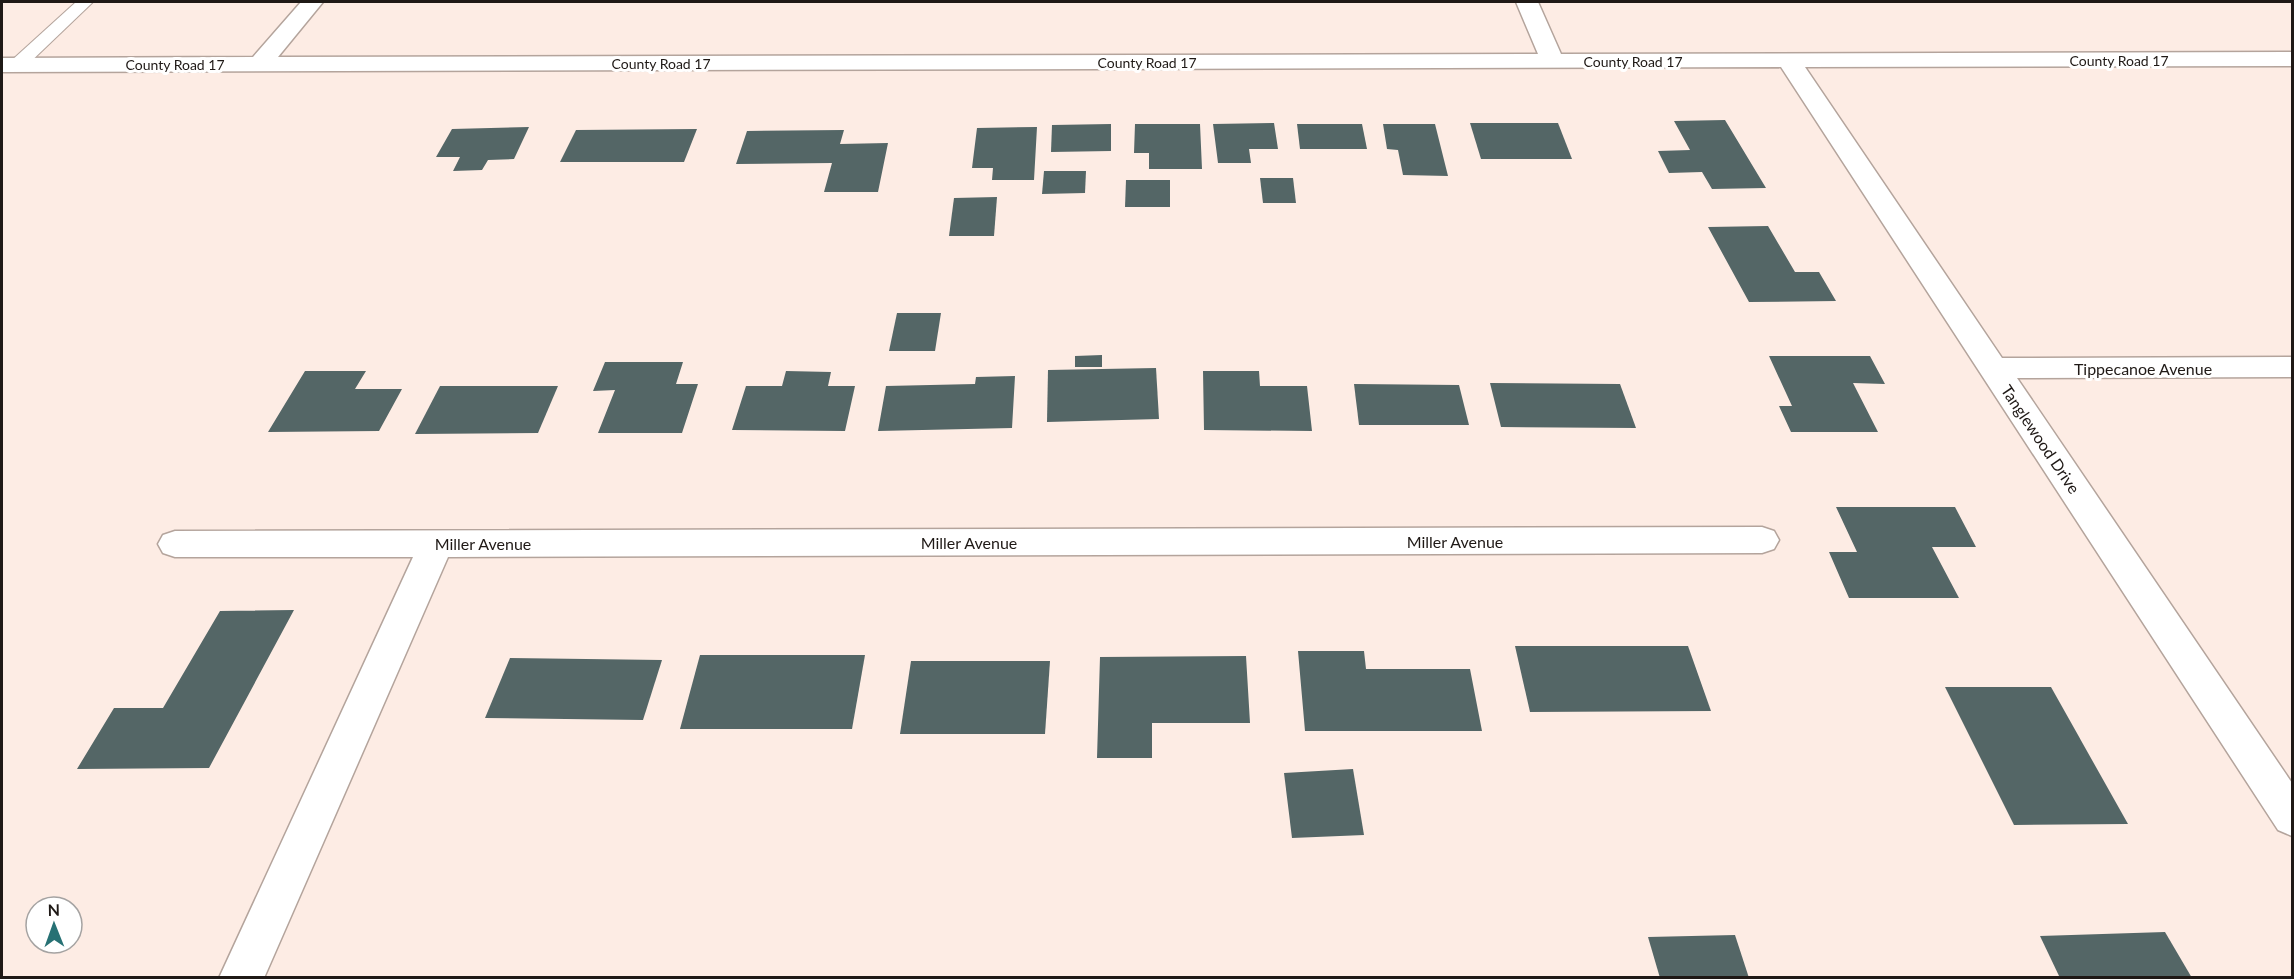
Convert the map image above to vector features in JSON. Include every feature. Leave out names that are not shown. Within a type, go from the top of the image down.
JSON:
[{"type":"street","points":[[260,64],[312,2]]},
{"type":"street","points":[[1527,2],[1553,61]]},
{"type":"street","name":"County Road 17","points":[[9,65],[2292,60]]},
{"type":"street","name":"Tanglewood Drive","points":[[1789,61],[2292,817]]},
{"type":"street","name":"Tippecanoe Avenue","points":[[1994,368],[2292,367]]},
{"type":"street","name":"Miller Avenue","points":[[175,544],[1762,540]]},
{"type":"street","points":[[241,978],[437,543]]},
{"type":"lane","points":[[9,65],[85,2]]},
{"type":"building","points":[[1725,120],[1766,188],[1712,189],[1702,172],[1669,173],[1658,151],[1690,150],[1674,121]]},
{"type":"building","points":[[1274,123],[1278,149],[1249,149],[1251,163],[1218,163],[1213,124]]},
{"type":"building","points":[[1470,123],[1558,123],[1572,159],[1481,159]]},
{"type":"building","points":[[1111,124],[1111,151],[1051,152],[1052,125]]},
{"type":"building","points":[[1135,124],[1200,124],[1202,169],[1149,169],[1149,153],[1134,153]]},
{"type":"building","points":[[1297,124],[1362,124],[1367,149],[1300,149]]},
{"type":"building","points":[[1383,124],[1435,124],[1448,176],[1403,175],[1398,150],[1387,149]]},
{"type":"building","points":[[529,127],[514,159],[488,160],[482,170],[453,171],[460,157],[436,157],[452,129]]},
{"type":"building","points":[[1037,127],[1034,180],[992,180],[993,168],[972,168],[977,128]]},
{"type":"building","points":[[697,129],[684,162],[560,162],[576,130]]},
{"type":"building","points":[[844,130],[840,144],[888,143],[878,192],[824,192],[832,163],[736,164],[747,131]]},
{"type":"building","points":[[1044,171],[1086,171],[1085,193],[1042,194]]},
{"type":"building","points":[[1260,178],[1293,178],[1296,203],[1263,203]]},
{"type":"building","points":[[1126,180],[1170,180],[1170,207],[1125,207]]},
{"type":"building","points":[[997,197],[994,236],[949,236],[954,198]]},
{"type":"building","points":[[1768,226],[1795,272],[1819,272],[1836,301],[1749,302],[1708,227]]},
{"type":"building","points":[[897,313],[941,313],[935,351],[889,351]]},
{"type":"building","points":[[1102,355],[1102,367],[1075,367],[1075,356]]},
{"type":"building","points":[[1769,356],[1870,356],[1885,384],[1853,383],[1878,432],[1791,432],[1779,406],[1792,406]]},
{"type":"building","points":[[605,362],[683,362],[676,384],[698,384],[682,433],[598,433],[615,390],[593,391]]},
{"type":"building","points":[[1156,368],[1159,419],[1047,422],[1048,370]]},
{"type":"building","points":[[305,371],[366,371],[355,389],[402,389],[379,431],[268,432]]},
{"type":"building","points":[[786,371],[831,372],[828,386],[855,386],[845,431],[732,430],[746,386],[782,386]]},
{"type":"building","points":[[1203,371],[1259,371],[1260,386],[1307,386],[1312,431],[1204,430]]},
{"type":"building","points":[[1015,376],[1012,428],[878,431],[886,386],[975,384],[976,377]]},
{"type":"building","points":[[1490,383],[1620,384],[1636,428],[1501,427]]},
{"type":"building","points":[[1354,384],[1459,385],[1469,425],[1359,425]]},
{"type":"building","points":[[440,386],[558,386],[538,433],[415,434]]},
{"type":"building","points":[[1836,507],[1955,507],[1976,547],[1932,547],[1959,598],[1849,598],[1829,552],[1857,552]]},
{"type":"building","points":[[294,610],[209,768],[77,769],[114,708],[163,708],[220,611]]},
{"type":"building","points":[[1515,646],[1688,646],[1711,711],[1530,712]]},
{"type":"building","points":[[1298,651],[1364,651],[1366,669],[1470,669],[1482,731],[1305,731]]},
{"type":"building","points":[[700,655],[865,655],[852,729],[680,729]]},
{"type":"building","points":[[1246,656],[1250,723],[1152,723],[1152,758],[1097,758],[1100,657]]},
{"type":"building","points":[[510,658],[662,660],[643,720],[485,718]]},
{"type":"building","points":[[911,661],[1050,661],[1045,734],[900,734]]},
{"type":"building","points":[[1945,687],[2051,687],[2128,824],[2014,825]]},
{"type":"building","points":[[1353,769],[1364,835],[1292,838],[1284,773]]},
{"type":"building","points":[[2165,932],[2192,978],[2060,978],[2040,936]]},
{"type":"building","points":[[1735,935],[1749,978],[1660,978],[1648,937]]}]
